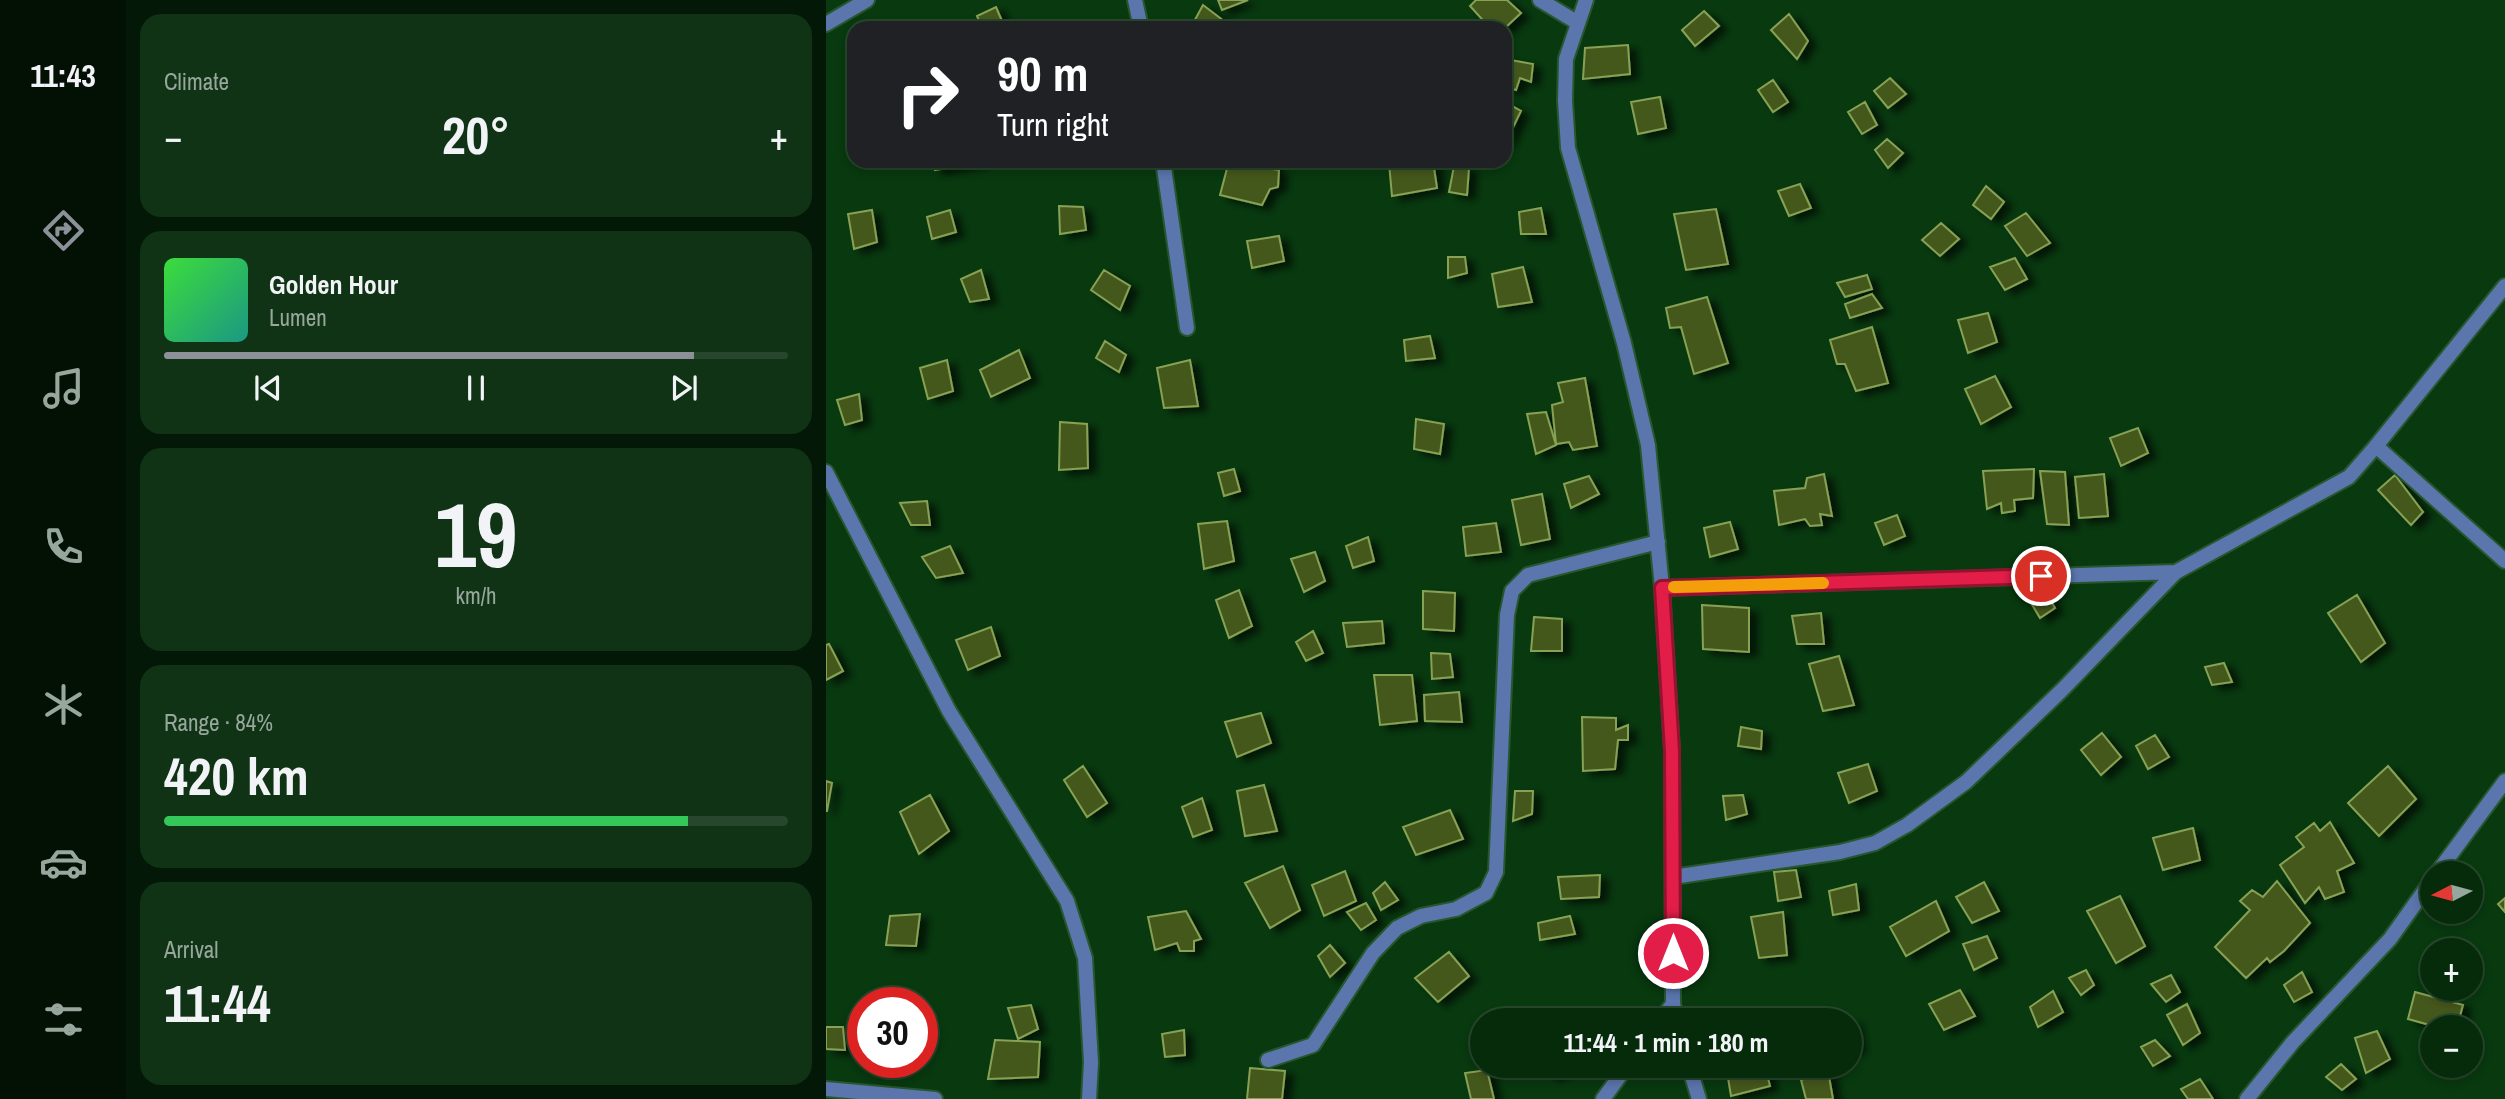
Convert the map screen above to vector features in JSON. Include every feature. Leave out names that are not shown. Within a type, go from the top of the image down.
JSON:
[{"type":"street","points":[[826,24],[867,0]]},
{"type":"street","points":[[1135,0],[1140,21]]},
{"type":"street","points":[[1540,0],[1578,23]]},
{"type":"street","points":[[1586,0],[1566,59],[1568,148],[1624,343],[1648,445],[1662,588],[1672,751],[1674,1008]]},
{"type":"street","points":[[1164,168],[1187,328]]},
{"type":"street","points":[[1673,877],[1840,852],[1875,843],[1907,825],[1966,782],[2062,690],[2176,572],[2349,477],[2505,286]]},
{"type":"street","points":[[2376,446],[2505,561]]},
{"type":"street","points":[[826,472],[949,711],[1067,901],[1085,958],[1091,1062],[1089,1099]]},
{"type":"street","points":[[1268,1060],[1313,1045],[1373,953],[1397,928],[1421,916],[1456,909],[1486,893],[1496,872],[1507,615],[1512,591],[1528,575],[1658,542]]},
{"type":"street","points":[[1662,588],[2176,572]]},
{"type":"street","points":[[2447,861],[2505,781]]},
{"type":"street","points":[[2247,1099],[2293,1042],[2389,939],[2420,896]]},
{"type":"street","points":[[1670,1008],[1673,1004]]},
{"type":"street","points":[[1602,1099],[1618,1078]]},
{"type":"street","points":[[1693,1078],[1699,1099]]},
{"type":"street","points":[[826,1089],[849,1094],[935,1099]]},
{"type":"building","points":[[1218,0],[1248,0],[1222,10]]},
{"type":"building","points":[[1476,0],[1507,0],[1521,13],[1512,21],[1484,21],[1470,6]]},
{"type":"building","points":[[1203,5],[1224,21],[1194,21]]},
{"type":"building","points":[[996,7],[1002,21],[979,21],[977,16]]},
{"type":"building","points":[[1704,11],[1719,26],[1695,46],[1682,30]]},
{"type":"building","points":[[1789,14],[1808,41],[1797,59],[1771,30]]},
{"type":"building","points":[[1628,45],[1630,74],[1583,79],[1585,48]]},
{"type":"building","points":[[1512,60],[1533,64],[1531,82],[1520,78],[1516,90],[1512,89]]},
{"type":"building","points":[[1890,78],[1906,94],[1888,108],[1874,91]]},
{"type":"building","points":[[1773,80],[1788,102],[1773,112],[1758,90]]},
{"type":"building","points":[[1660,97],[1666,128],[1638,134],[1631,102]]},
{"type":"building","points":[[1865,102],[1877,125],[1862,134],[1848,112]]},
{"type":"building","points":[[1512,106],[1521,111],[1512,130]]},
{"type":"building","points":[[1887,139],[1903,153],[1888,168],[1875,150]]},
{"type":"building","points":[[1227,168],[1279,170],[1278,187],[1270,189],[1262,205],[1220,195]]},
{"type":"building","points":[[1389,168],[1434,168],[1437,188],[1392,196]]},
{"type":"building","points":[[1454,168],[1469,168],[1467,195],[1449,192]]},
{"type":"building","points":[[1800,184],[1811,208],[1789,216],[1778,191]]},
{"type":"building","points":[[1986,186],[2004,202],[1991,219],[1973,205]]},
{"type":"building","points":[[1059,206],[1083,207],[1086,230],[1060,234]]},
{"type":"building","points":[[1541,208],[1546,234],[1521,234],[1519,212]]},
{"type":"building","points":[[1716,209],[1728,264],[1686,270],[1674,214]]},
{"type":"building","points":[[872,210],[877,242],[854,249],[848,214]]},
{"type":"building","points":[[950,210],[956,232],[932,239],[927,217]]},
{"type":"building","points":[[2026,213],[2050,243],[2027,256],[2005,226]]},
{"type":"building","points":[[1941,223],[1959,239],[1940,256],[1922,240]]},
{"type":"building","points":[[1279,236],[1284,261],[1252,268],[1247,241]]},
{"type":"building","points":[[1448,257],[1465,257],[1467,273],[1448,278]]},
{"type":"building","points":[[2015,258],[2027,279],[2005,290],[1990,267]]},
{"type":"building","points":[[1523,267],[1532,302],[1498,307],[1492,274]]},
{"type":"building","points":[[981,270],[989,299],[970,302],[961,279]]},
{"type":"building","points":[[1104,270],[1130,286],[1120,310],[1091,290]]},
{"type":"building","points":[[1867,275],[1872,289],[1845,297],[1837,283]]},
{"type":"building","points":[[1872,294],[1882,308],[1850,318],[1845,304]]},
{"type":"building","points":[[1707,297],[1728,363],[1694,374],[1681,327],[1670,328],[1666,308]]},
{"type":"building","points":[[1988,313],[1997,342],[1968,353],[1958,320]]},
{"type":"building","points":[[1872,327],[1888,383],[1856,391],[1845,364],[1837,364],[1830,340]]},
{"type":"building","points":[[1430,336],[1435,358],[1406,361],[1404,340]]},
{"type":"building","points":[[1105,341],[1126,355],[1119,372],[1096,358]]},
{"type":"building","points":[[1019,350],[1030,378],[991,397],[980,370]]},
{"type":"building","points":[[947,360],[953,391],[928,399],[920,368]]},
{"type":"building","points":[[1190,360],[1198,406],[1164,408],[1157,368]]},
{"type":"building","points":[[1995,376],[2011,407],[1981,424],[1965,389]]},
{"type":"building","points":[[1585,378],[1597,446],[1573,450],[1569,442],[1556,444],[1552,405],[1563,402],[1558,383]]},
{"type":"building","points":[[859,394],[862,420],[845,425],[837,400]]},
{"type":"building","points":[[1546,412],[1556,445],[1536,454],[1527,414]]},
{"type":"building","points":[[1416,419],[1444,424],[1440,454],[1414,449]]},
{"type":"building","points":[[1060,422],[1087,424],[1088,468],[1059,470]]},
{"type":"building","points":[[2138,428],[2148,453],[2121,466],[2110,438]]},
{"type":"building","points":[[1234,469],[1240,491],[1224,496],[1218,473]]},
{"type":"building","points":[[2034,469],[2033,498],[2014,500],[2015,511],[2002,513],[2001,503],[1987,509],[1983,471]]},
{"type":"building","points":[[2040,471],[2065,472],[2069,525],[2047,524]]},
{"type":"building","points":[[1824,474],[1832,516],[1820,514],[1822,525],[1810,526],[1805,519],[1779,525],[1774,491],[1805,488],[1807,478]]},
{"type":"building","points":[[2104,474],[2108,516],[2079,518],[2075,477]]},
{"type":"building","points":[[2395,475],[2423,512],[2411,525],[2378,490]]},
{"type":"building","points":[[1589,476],[1599,494],[1571,508],[1564,484]]},
{"type":"building","points":[[1542,494],[1550,539],[1521,545],[1512,500]]},
{"type":"building","points":[[927,501],[930,525],[911,525],[900,503]]},
{"type":"building","points":[[1897,515],[1905,536],[1884,545],[1875,523]]},
{"type":"building","points":[[1227,521],[1234,561],[1204,569],[1198,524]]},
{"type":"building","points":[[1730,522],[1738,549],[1710,557],[1704,528]]},
{"type":"building","points":[[1496,523],[1501,552],[1466,556],[1463,527]]},
{"type":"building","points":[[1368,537],[1374,561],[1353,568],[1346,546]]},
{"type":"building","points":[[950,546],[963,573],[936,578],[922,557]]},
{"type":"building","points":[[1315,552],[1325,581],[1304,592],[1291,559]]},
{"type":"building","points":[[2039,581],[2055,608],[2040,618],[2021,586]]},
{"type":"building","points":[[1239,590],[1252,626],[1229,638],[1216,600]]},
{"type":"building","points":[[1423,591],[1455,593],[1454,631],[1423,629]]},
{"type":"building","points":[[2357,595],[2385,643],[2361,662],[2328,613]]},
{"type":"building","points":[[1702,605],[1749,608],[1749,652],[1703,649]]},
{"type":"building","points":[[1821,613],[1824,644],[1797,644],[1792,616]]},
{"type":"building","points":[[1534,617],[1562,619],[1562,651],[1531,651]]},
{"type":"building","points":[[1382,621],[1384,643],[1347,647],[1343,623]]},
{"type":"building","points":[[991,627],[1000,656],[968,670],[956,640]]},
{"type":"building","points":[[1313,631],[1323,653],[1306,661],[1296,642]]},
{"type":"building","points":[[829,644],[843,671],[826,680],[826,645]]},
{"type":"building","points":[[1431,653],[1450,654],[1453,677],[1432,679]]},
{"type":"building","points":[[1839,656],[1854,705],[1823,711],[1809,664]]},
{"type":"building","points":[[2224,663],[2232,682],[2212,685],[2205,667]]},
{"type":"building","points":[[1374,675],[1412,675],[1417,721],[1380,725]]},
{"type":"building","points":[[1459,692],[1462,722],[1425,721],[1424,695]]},
{"type":"building","points":[[1261,713],[1271,743],[1237,757],[1225,722]]},
{"type":"building","points":[[1582,717],[1616,718],[1616,730],[1628,725],[1628,740],[1618,740],[1615,769],[1583,771]]},
{"type":"building","points":[[1741,727],[1762,731],[1761,749],[1738,746]]},
{"type":"building","points":[[2102,733],[2121,757],[2101,775],[2081,750]]},
{"type":"building","points":[[2155,735],[2169,757],[2148,769],[2136,746]]},
{"type":"building","points":[[1868,764],[1877,791],[1849,803],[1838,773]]},
{"type":"building","points":[[1083,766],[1107,803],[1087,817],[1064,780]]},
{"type":"building","points":[[2388,766],[2416,799],[2379,836],[2348,803]]},
{"type":"building","points":[[826,781],[832,783],[827,811],[826,811]]},
{"type":"building","points":[[1264,785],[1277,831],[1245,836],[1237,791]]},
{"type":"building","points":[[1515,791],[1533,791],[1532,814],[1513,821]]},
{"type":"building","points":[[930,795],[949,831],[919,854],[900,812]]},
{"type":"building","points":[[1743,795],[1747,814],[1726,820],[1723,796]]},
{"type":"building","points":[[1202,798],[1212,830],[1193,837],[1182,807]]},
{"type":"building","points":[[1450,810],[1463,839],[1416,855],[1403,827]]},
{"type":"building","points":[[2330,822],[2354,863],[2337,871],[2344,892],[2325,899],[2319,887],[2305,903],[2280,865],[2304,847],[2296,837],[2314,823],[2320,831]]},
{"type":"building","points":[[2193,828],[2200,860],[2163,870],[2153,838]]},
{"type":"building","points":[[1283,866],[1300,910],[1270,928],[1245,883]]},
{"type":"building","points":[[1796,870],[1801,897],[1778,901],[1774,872]]},
{"type":"building","points":[[1345,871],[1356,901],[1324,916],[1312,885]]},
{"type":"building","points":[[1600,875],[1599,897],[1561,899],[1558,877]]},
{"type":"building","points":[[2277,881],[2310,923],[2284,951],[2270,962],[2267,958],[2246,978],[2215,947],[2250,910],[2240,901],[2252,890],[2263,897]]},
{"type":"building","points":[[1385,882],[1398,900],[1381,910],[1373,893]]},
{"type":"building","points":[[1984,882],[1999,911],[1972,923],[1956,897]]},
{"type":"building","points":[[1856,884],[1859,910],[1833,915],[1829,891]]},
{"type":"building","points":[[2120,896],[2145,946],[2116,963],[2087,911]]},
{"type":"building","points":[[2505,898],[2505,912],[2498,904]]},
{"type":"building","points":[[1936,901],[1949,931],[1906,956],[1890,927]]},
{"type":"building","points":[[1366,903],[1376,920],[1361,930],[1347,912]]},
{"type":"building","points":[[1186,911],[1201,939],[1194,941],[1194,951],[1180,951],[1177,943],[1155,950],[1148,917]]},
{"type":"building","points":[[1783,912],[1787,955],[1759,958],[1751,917]]},
{"type":"building","points":[[920,914],[916,946],[886,945],[890,916]]},
{"type":"building","points":[[1570,916],[1575,934],[1540,940],[1538,923]]},
{"type":"building","points":[[1987,936],[1997,958],[1974,970],[1963,944]]},
{"type":"building","points":[[1330,945],[1345,963],[1330,977],[1318,956]]},
{"type":"building","points":[[1449,952],[1469,976],[1438,1002],[1415,978]]},
{"type":"building","points":[[2086,970],[2094,985],[2081,995],[2069,978]]},
{"type":"building","points":[[2302,972],[2312,992],[2294,1002],[2284,985]]},
{"type":"building","points":[[2171,975],[2180,992],[2166,1002],[2151,984]]},
{"type":"building","points":[[1960,990],[1975,1016],[1944,1030],[1929,1004]]},
{"type":"building","points":[[2053,991],[2063,1012],[2038,1027],[2030,1007]]},
{"type":"building","points":[[2415,992],[2420,993],[2420,1001],[2448,1001],[2463,1005],[2460,1015],[2420,1015],[2420,1022],[2408,1019]]},
{"type":"building","points":[[2187,1004],[2200,1033],[2183,1045],[2167,1015]]},
{"type":"building","points":[[1031,1005],[1038,1029],[1018,1039],[1008,1008]]},
{"type":"building","points":[[826,1027],[843,1027],[845,1050],[826,1049]]},
{"type":"building","points":[[1184,1030],[1185,1055],[1165,1057],[1162,1034]]},
{"type":"building","points":[[2377,1031],[2390,1059],[2366,1073],[2355,1038]]},
{"type":"building","points":[[995,1040],[1040,1042],[1038,1077],[988,1079]]},
{"type":"building","points":[[2155,1040],[2170,1056],[2153,1066],[2141,1047]]},
{"type":"building","points":[[2341,1064],[2356,1079],[2342,1090],[2326,1077]]},
{"type":"building","points":[[1250,1068],[1285,1071],[1282,1099],[1247,1099]]},
{"type":"building","points":[[1470,1072],[1470,1078],[1489,1078],[1494,1099],[1471,1099],[1465,1073]]},
{"type":"building","points":[[1728,1078],[1768,1078],[1770,1086],[1731,1096]]},
{"type":"building","points":[[1829,1078],[1833,1099],[1806,1099],[1801,1080]]},
{"type":"building","points":[[2200,1079],[2213,1099],[2188,1099],[2181,1089]]},
{"type":"slow traffic","points":[[1674,587],[1823,583]]},
{"type":"route","points":[[1673,953],[1672,751],[1662,588],[2041,576]]}]
